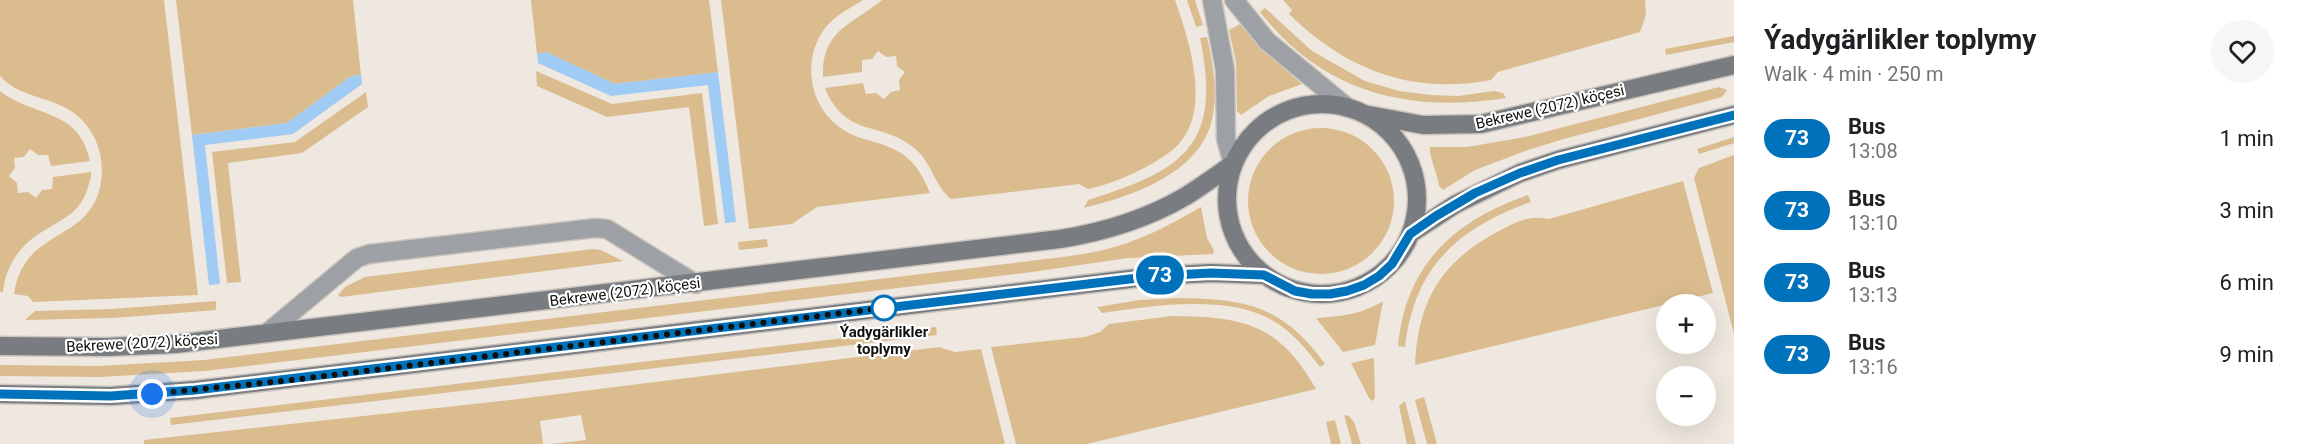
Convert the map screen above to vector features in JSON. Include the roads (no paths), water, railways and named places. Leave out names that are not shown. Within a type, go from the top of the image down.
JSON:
[{"type":"main road","name":"Bekrewe (2072) köçesi","points":[[1356,111],[1379,124],[1392,136],[1403,150],[1410,165],[1417,200],[1410,234],[1397,257],[1379,276],[1364,285],[1330,294],[1295,291],[1264,275],[1240,249],[1233,233],[1226,199],[1233,164],[1251,135],[1264,123],[1279,114],[1313,104],[1331,104],[1423,125],[1481,124],[1734,65]]},
{"type":"main road","name":"Bekrewe (2072) köçesi","points":[[1410,234],[1466,198],[1520,173],[1558,160],[1734,115]]},
{"type":"main road","name":"Bekrewe (2072) köçesi","points":[[0,346],[176,344],[696,284],[1086,235],[1116,227],[1159,210],[1187,196],[1233,164]]},
{"type":"main road","name":"Bekrewe (2072) köçesi","points":[[0,394],[111,396],[195,390],[1155,276],[1211,273],[1264,275]]},
{"type":"street","points":[[1212,0],[1225,70],[1226,139],[1233,164]]},
{"type":"street","points":[[1234,0],[1267,41],[1356,111]]},
{"type":"street","points":[[267,333],[357,258],[369,254],[583,229],[607,230],[696,284]]},
{"type":"water","points":[[546,52],[615,84],[718,72],[736,222],[725,223],[708,85],[611,96],[538,63],[537,54]]},
{"type":"water","points":[[361,75],[362,84],[293,134],[205,145],[220,284],[209,285],[192,135],[287,123],[351,76]]},
{"type":"place","name":"Ýadygärlikler toplymy","points":[[884,308]]}]
